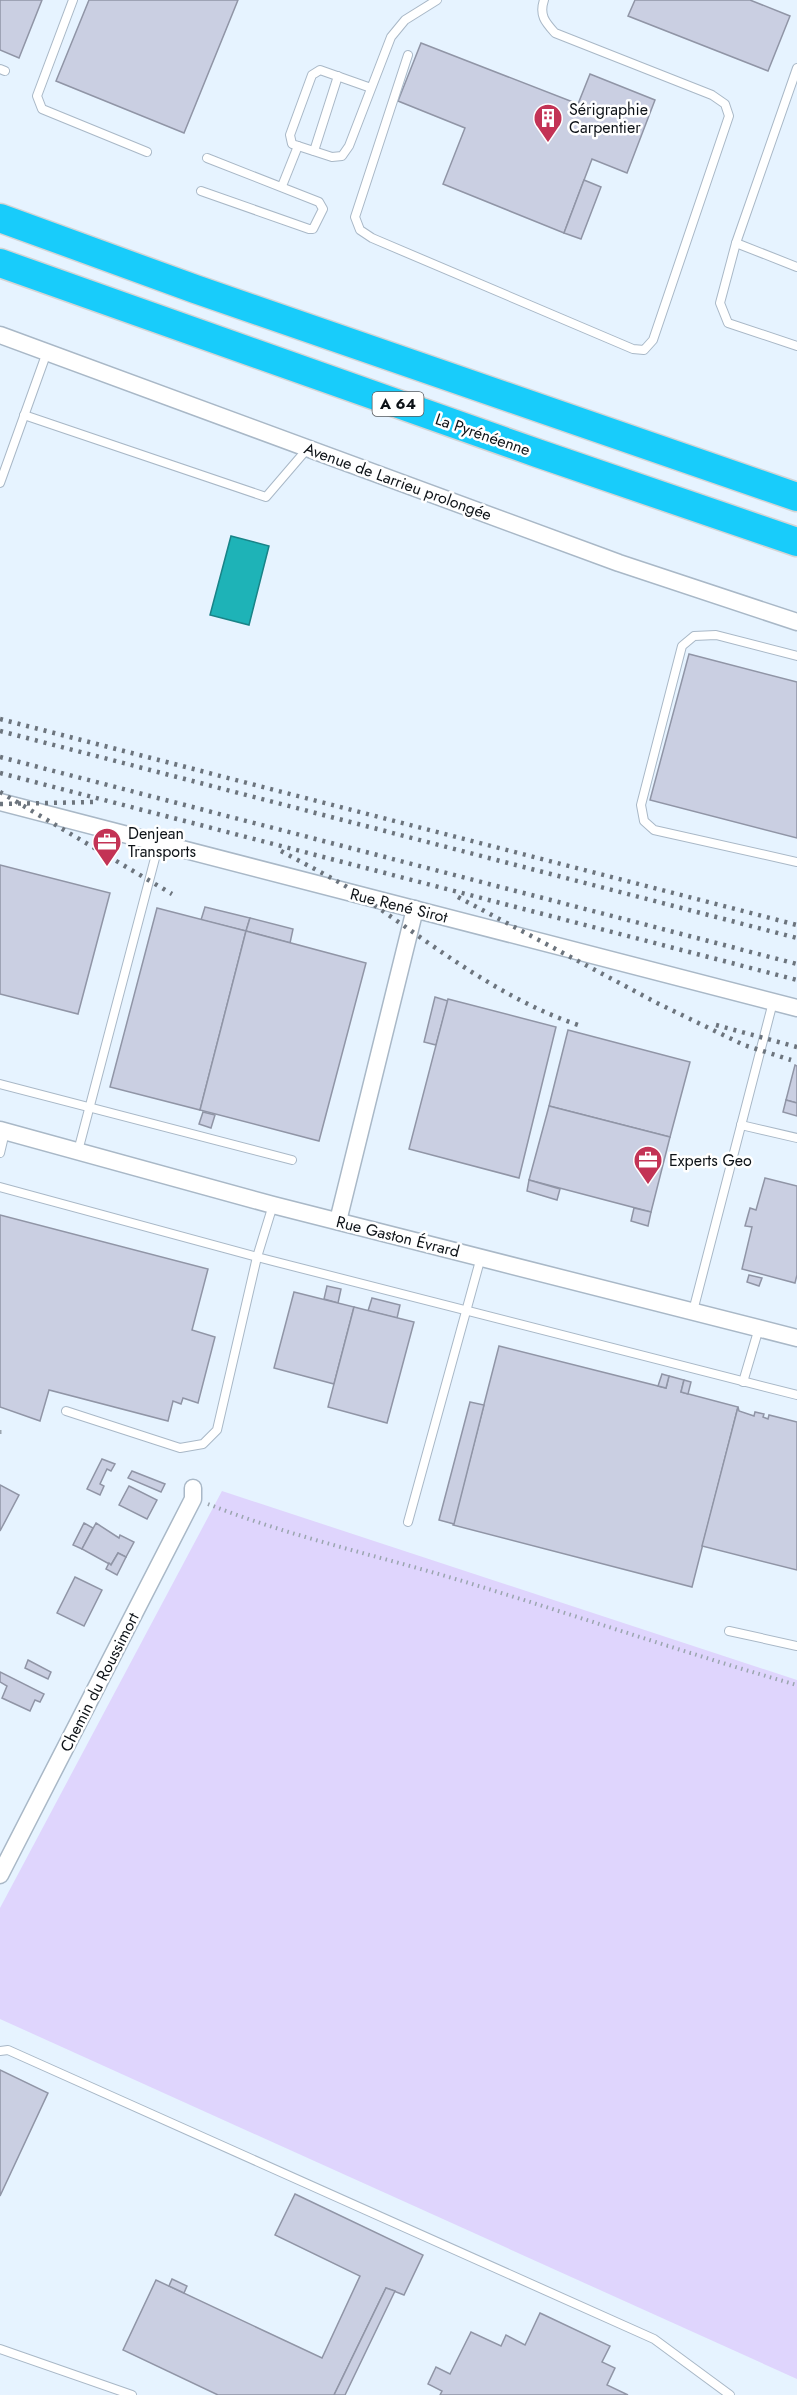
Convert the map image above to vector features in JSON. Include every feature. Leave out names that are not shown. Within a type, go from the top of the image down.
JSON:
[{"type":"highway","name":"A 64","points":[[0,218],[206,293],[797,497]]},
{"type":"highway","name":"La Pyrénéenne","points":[[0,263],[537,453],[797,542]]},
{"type":"street","name":"Avenue de Larrieu prolongée","points":[[0,335],[619,563],[797,622]]},
{"type":"street","name":"Rue René Sirot","points":[[0,802],[797,1008]]},
{"type":"street","points":[[338,1221],[415,909]]},
{"type":"street","name":"Rue Gaston Évrard","points":[[3,1131],[273,1205],[797,1338]]},
{"type":"street","name":"Chemin du Roussimort","points":[[0,1875],[193,1493]]},
{"type":"lane","points":[[73,0],[37,96],[42,109],[147,152]]},
{"type":"lane","points":[[371,88],[320,70],[312,75],[290,135],[292,144],[332,157],[342,156],[349,146],[391,37],[405,20],[437,0]]},
{"type":"lane","points":[[408,55],[355,217],[360,230],[372,238],[633,349],[644,350],[652,340],[729,116],[725,104],[712,95],[555,33],[544,21],[541,9],[544,0]]},
{"type":"lane","points":[[797,68],[735,243],[720,303],[723,316],[728,323],[797,346]]},
{"type":"lane","points":[[314,151],[338,76]]},
{"type":"lane","points":[[282,186],[298,146]]},
{"type":"lane","points":[[201,191],[313,229],[323,209],[319,202],[207,158]]},
{"type":"lane","points":[[735,243],[797,267]]},
{"type":"lane","points":[[0,483],[47,352]]},
{"type":"lane","points":[[24,415],[266,497],[308,448]]},
{"type":"lane","points":[[797,656],[716,635],[694,636],[682,646],[641,805],[644,821],[654,830],[797,862]]},
{"type":"lane","points":[[78,1152],[159,843]]},
{"type":"lane","points":[[693,1311],[773,1002]]},
{"type":"lane","points":[[0,1084],[292,1160]]},
{"type":"lane","points":[[741,1125],[797,1138]]},
{"type":"lane","points":[[0,1152],[3,1131]]},
{"type":"lane","points":[[0,1187],[257,1257],[797,1395]]},
{"type":"lane","points":[[66,1411],[180,1448],[203,1443],[217,1430],[257,1257],[273,1205]]},
{"type":"lane","points":[[408,1522],[481,1257]]},
{"type":"lane","points":[[743,1382],[759,1328]]},
{"type":"lane","points":[[729,1631],[797,1646]]},
{"type":"lane","points":[[0,2051],[8,2050],[654,2339],[730,2395]]},
{"type":"lane","points":[[0,2349],[132,2395]]},
{"type":"path","points":[[193,1493],[310,1538],[472,1584],[682,1653],[797,1685]]},
{"type":"shaded area","points":[[222,1491],[797,1680],[797,2379],[0,2019],[0,1908]]},
{"type":"water","points":[[231,536],[269,546],[249,625],[210,615]]},
{"type":"building","points":[[0,0],[42,0],[19,58],[0,50]]},
{"type":"building","points":[[89,0],[238,0],[184,133],[56,81]]},
{"type":"building","points":[[635,0],[750,0],[790,16],[768,71],[628,16]]},
{"type":"building","name":"Sérigraphie Carpentier","points":[[421,43],[578,104],[590,74],[655,100],[627,173],[592,159],[564,233],[443,184],[465,128],[398,101]]},
{"type":"building","points":[[584,180],[601,187],[581,239],[564,233]]},
{"type":"building","points":[[689,654],[797,682],[797,838],[650,800]]},
{"type":"building","points":[[0,865],[110,893],[78,1014],[0,994]]},
{"type":"building","points":[[205,907],[250,918],[246,931],[201,920]]},
{"type":"building","points":[[157,908],[246,931],[200,1110],[110,1087]]},
{"type":"building","points":[[250,918],[293,929],[290,943],[246,931]]},
{"type":"building","points":[[246,931],[366,963],[319,1141],[200,1110]]},
{"type":"building","points":[[435,997],[448,1001],[436,1045],[424,1042]]},
{"type":"building","points":[[448,999],[556,1027],[519,1178],[409,1149]]},
{"type":"building","points":[[568,1030],[690,1062],[670,1137],[549,1106]]},
{"type":"building","points":[[795,1065],[797,1066],[797,1103],[786,1100]]},
{"type":"building","points":[[786,1100],[797,1103],[797,1116],[783,1112]]},
{"type":"building","points":[[549,1106],[670,1137],[651,1212],[529,1180]]},
{"type":"building","points":[[203,1112],[215,1115],[211,1128],[199,1124]]},
{"type":"building","points":[[765,1178],[797,1186],[797,1275],[795,1283],[742,1269],[752,1227],[745,1226],[750,1208],[756,1210]]},
{"type":"building","points":[[529,1180],[560,1189],[557,1200],[527,1191]]},
{"type":"building","points":[[634,1208],[651,1212],[648,1226],[631,1221]]},
{"type":"building","points":[[0,1215],[208,1269],[192,1330],[215,1337],[198,1403],[183,1398],[181,1404],[173,1401],[168,1421],[49,1390],[40,1421],[0,1407]]},
{"type":"building","points":[[749,1275],[762,1278],[759,1286],[747,1282]]},
{"type":"building","points":[[327,1286],[341,1289],[338,1303],[324,1299]]},
{"type":"building","points":[[294,1292],[354,1307],[334,1384],[274,1368]]},
{"type":"building","points":[[372,1298],[400,1305],[397,1318],[368,1311]]},
{"type":"building","points":[[354,1307],[414,1322],[387,1423],[328,1407]]},
{"type":"building","points":[[499,1346],[666,1388],[669,1376],[684,1380],[681,1392],[738,1407],[692,1587],[453,1525]]},
{"type":"building","points":[[662,1374],[669,1376],[666,1388],[658,1386]]},
{"type":"building","points":[[684,1380],[691,1382],[688,1394],[681,1392]]},
{"type":"building","points":[[470,1402],[484,1405],[454,1524],[439,1520]]},
{"type":"building","points":[[738,1407],[739,1411],[754,1416],[755,1412],[764,1414],[763,1417],[768,1419],[769,1415],[797,1422],[797,1570],[702,1546]]},
{"type":"building","points":[[102,1459],[115,1464],[111,1471],[107,1469],[100,1484],[104,1486],[100,1495],[87,1489]]},
{"type":"building","points":[[132,1471],[165,1484],[161,1492],[128,1478]]},
{"type":"building","points":[[0,1485],[19,1495],[0,1531]]},
{"type":"building","points":[[129,1486],[157,1500],[147,1519],[119,1505]]},
{"type":"building","points":[[84,1523],[93,1528],[82,1549],[73,1545]]},
{"type":"building","points":[[96,1523],[119,1538],[120,1535],[134,1542],[126,1557],[118,1553],[111,1565],[82,1549]]},
{"type":"building","points":[[118,1553],[126,1557],[117,1575],[106,1569]]},
{"type":"building","points":[[75,1577],[102,1590],[84,1626],[57,1613]]},
{"type":"building","points":[[28,1660],[51,1672],[48,1679],[25,1668]]},
{"type":"building","points":[[0,1672],[44,1694],[40,1702],[35,1700],[30,1711],[2,1698],[7,1686],[0,1682]]},
{"type":"building","points":[[0,2070],[48,2093],[0,2196]]},
{"type":"building","points":[[295,2194],[423,2255],[404,2295],[386,2288],[334,2395],[218,2395],[123,2350],[156,2280],[322,2358],[360,2276],[275,2235]]},
{"type":"building","points":[[172,2279],[187,2286],[184,2293],[169,2286]]},
{"type":"building","points":[[386,2288],[395,2291],[345,2395],[334,2395]]},
{"type":"building","points":[[540,2313],[610,2346],[602,2362],[615,2368],[607,2385],[628,2395],[440,2395],[442,2391],[428,2384],[436,2367],[450,2374],[471,2332],[501,2346],[506,2335],[525,2345]]},
{"type":"railway","points":[[0,719],[797,925]]},
{"type":"railway","points":[[0,731],[797,938]]},
{"type":"railway","points":[[0,757],[797,964]]},
{"type":"railway","points":[[0,773],[797,980]]},
{"type":"railway","points":[[0,792],[172,894]]},
{"type":"railway","points":[[0,804],[93,802]]},
{"type":"railway","points":[[281,851],[351,890],[494,986],[551,1015],[581,1026]]},
{"type":"railway","points":[[458,897],[657,1003],[744,1045],[791,1060]]},
{"type":"railway","points":[[716,1025],[797,1047]]},
{"type":"place","name":"Sérigraphie Carpentier","points":[[548,144]]},
{"type":"place","name":"Denjean Transports","points":[[107,868]]},
{"type":"place","name":"Experts Geo","points":[[648,1186]]}]
